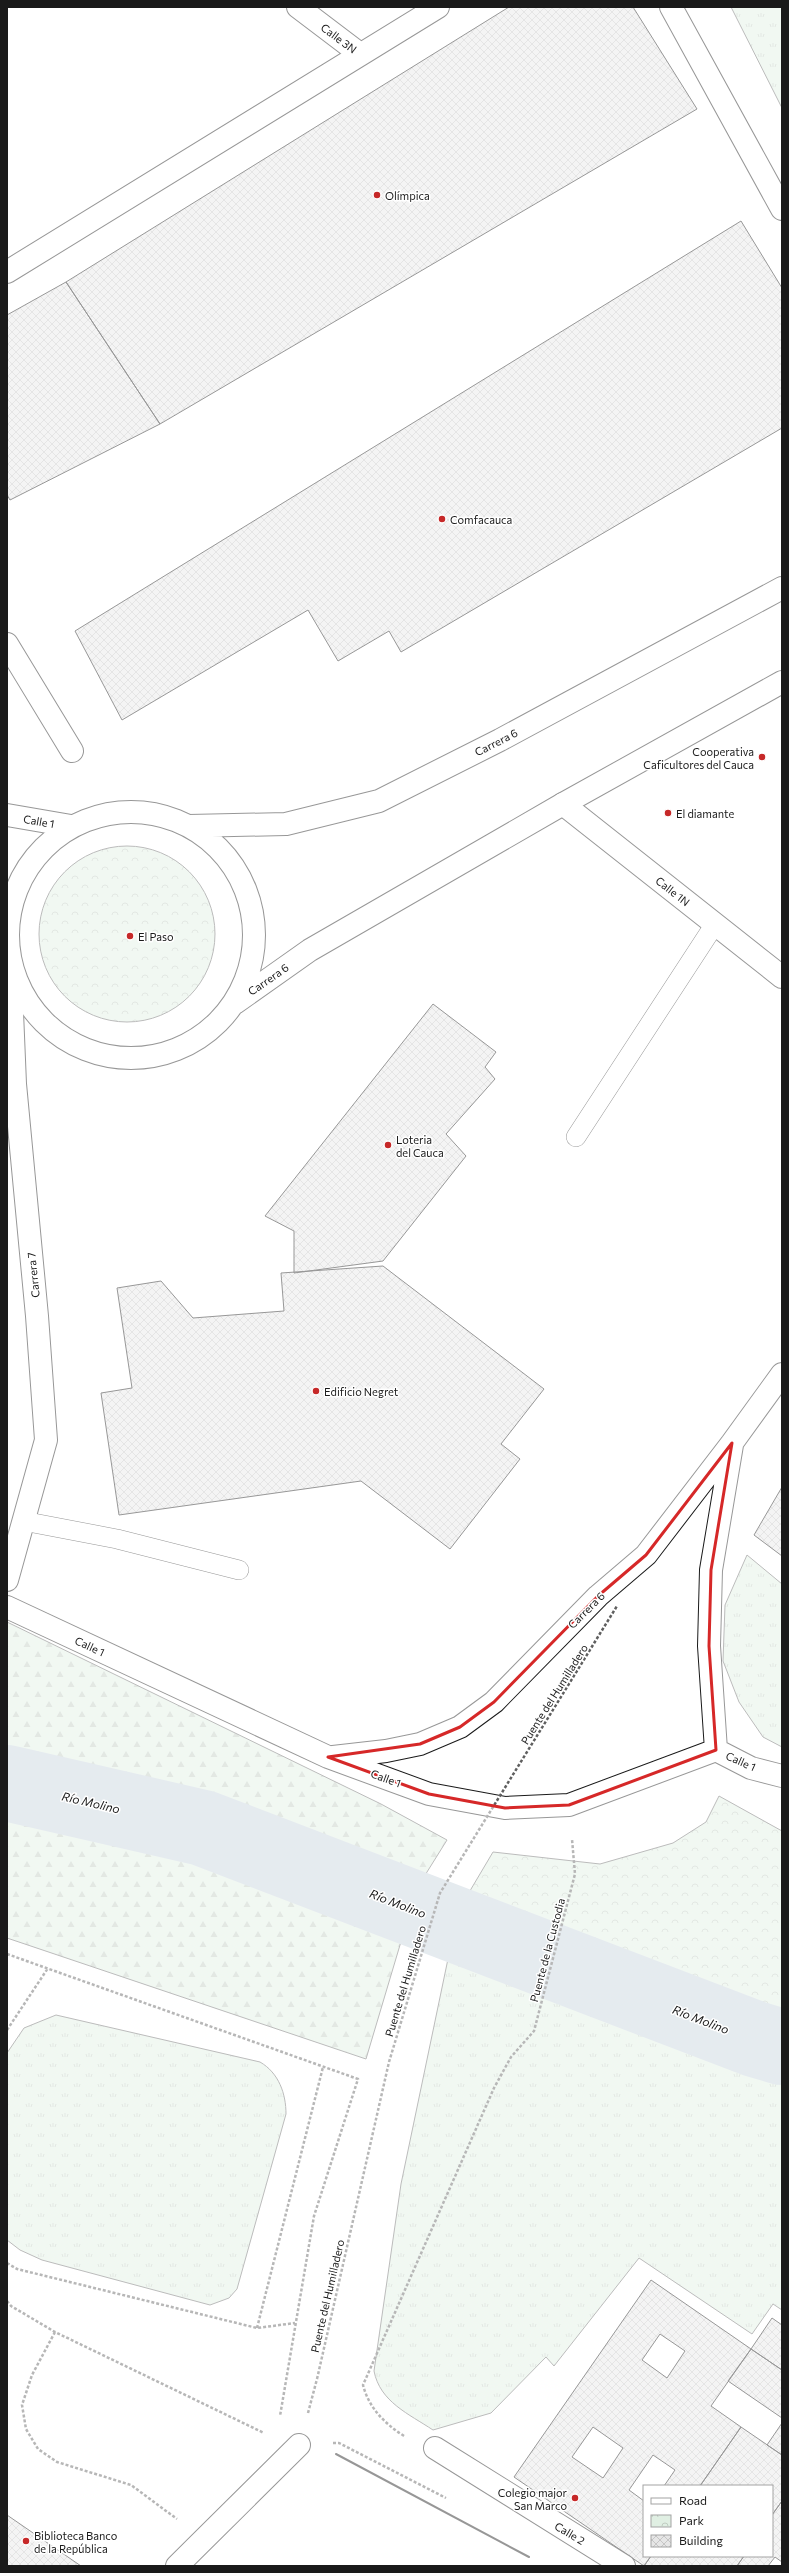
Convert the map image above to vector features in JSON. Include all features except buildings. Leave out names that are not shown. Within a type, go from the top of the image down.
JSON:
[{"type":"street","name":"Calle 3N","points":[[298,7],[360,54]]},
{"type":"street","points":[[7,272],[438,7]]},
{"type":"street","points":[[671,7],[782,209]]},
{"type":"street","name":"Carrera 6","points":[[189,826],[286,824],[379,801],[500,740],[782,588]]},
{"type":"street","points":[[7,644],[72,751]]},
{"type":"street","name":"Carrera 6","points":[[234,1003],[310,950],[563,804],[782,682]]},
{"type":"street","name":"Calle 1N","points":[[563,804],[782,977]]},
{"type":"street","points":[[109,813],[150,813],[189,826],[222,852],[245,885],[255,925],[251,966],[234,1003],[207,1033],[171,1052],[130,1059],[90,1052],[53,1033],[26,1002],[10,964],[7,948],[8,916],[12,884],[39,851],[71,826],[109,813]]},
{"type":"street","name":"Calle 1","points":[[7,815],[71,826]]},
{"type":"street","name":"Carrera 7","points":[[7,1580],[46,1440],[37,1316],[14,1084],[10,964]]},
{"type":"street","name":"Carrera 6","points":[[328,1758],[386,1751],[420,1744],[460,1727],[494,1702],[598,1596],[646,1555],[732,1443],[782,1374]]},
{"type":"street","points":[[716,1750],[709,1646],[711,1570],[732,1443]]},
{"type":"street","name":"Calle 1","points":[[7,1607],[328,1758],[429,1794],[505,1808],[569,1805],[716,1750],[751,1768],[782,1776]]},
{"type":"street","points":[[177,2566],[299,2444]]},
{"type":"street","name":"Calle 2","points":[[435,2448],[624,2566]]},
{"type":"lane","points":[[576,1137],[715,924]]},
{"type":"lane","points":[[23,1521],[117,1539],[239,1570]]},
{"type":"path","name":"Puente del Humilladero","points":[[317,2379],[389,2062],[440,1893],[617,1606]]},
{"type":"path","name":"Puente de la Custodia","points":[[435,2448],[403,2435],[386,2423],[367,2401],[363,2385],[494,2088],[511,2057],[534,2031],[575,1874]]},
{"type":"path","points":[[7,1954],[358,2079],[314,2216],[276,2439]]},
{"type":"path","points":[[7,2030],[48,1968]]},
{"type":"path","points":[[256,2328],[323,2067]]},
{"type":"path","points":[[7,2263],[17,2268],[256,2328],[295,2323]]},
{"type":"path","points":[[7,2301],[11,2306],[55,2332],[276,2439],[299,2444],[339,2443],[450,2500]]},
{"type":"path","points":[[55,2332],[32,2375],[22,2404],[26,2430],[38,2450],[57,2462],[131,2485],[204,2538]]},
{"type":"highlighted area","points":[[732,1443],[711,1570],[709,1646],[716,1750],[569,1805],[505,1808],[429,1794],[328,1757],[420,1744],[460,1727],[494,1702],[598,1596],[646,1555]]},
{"type":"green space","points":[[731,7],[782,7],[782,108]]},
{"type":"green space","points":[[127,846],[144,848],[161,853],[183,866],[195,878],[208,900],[213,917],[215,934],[213,951],[208,968],[195,990],[183,1002],[161,1015],[144,1020],[127,1022],[110,1020],[93,1015],[71,1002],[59,990],[46,968],[41,951],[39,934],[41,917],[46,900],[59,878],[71,866],[93,853],[110,848]]},
{"type":"green space","points":[[747,1555],[782,1584],[782,1747],[763,1737],[739,1702],[723,1661],[725,1605]]},
{"type":"green space","points":[[7,1622],[381,1804],[447,1840],[417,1888],[366,2059],[7,1938]]},
{"type":"green space","points":[[719,1796],[782,1831],[782,2028],[581,1953],[458,1911],[493,1852],[600,1864],[673,1843],[706,1822]]},
{"type":"green space","points":[[458,1911],[581,1953],[782,2028],[782,2310],[773,2304],[752,2334],[639,2258],[554,2366],[546,2357],[491,2413],[433,2430],[405,2412],[389,2399],[377,2382],[374,2371],[401,2184]]},
{"type":"green space","points":[[56,2015],[260,2062],[277,2078],[285,2099],[286,2114],[237,2289],[229,2298],[210,2305],[42,2260],[20,2250],[7,2240],[7,2053],[24,2028]]},
{"type":"waterway","name":"Río Molino","points":[[7,1783],[203,1828],[755,2039],[782,2047]]},
{"type":"wall","points":[[336,2454],[529,2557]]},
{"type":"place","name":"Olímpica","points":[[377,195]]},
{"type":"place","name":"Comfacauca","points":[[442,519]]},
{"type":"place","name":"Cooperativa Caficultores del Cauca","points":[[762,757]]},
{"type":"place","name":"El diamante","points":[[668,813]]},
{"type":"place","name":"El Paso","points":[[130,936]]},
{"type":"place","name":"Loteria del Cauca","points":[[388,1145]]},
{"type":"place","name":"Edificio Negret","points":[[316,1391]]},
{"type":"place","name":"Colegio major San Marco","points":[[575,2498]]},
{"type":"place","name":"Biblioteca Banco de la República","points":[[26,2541]]}]
